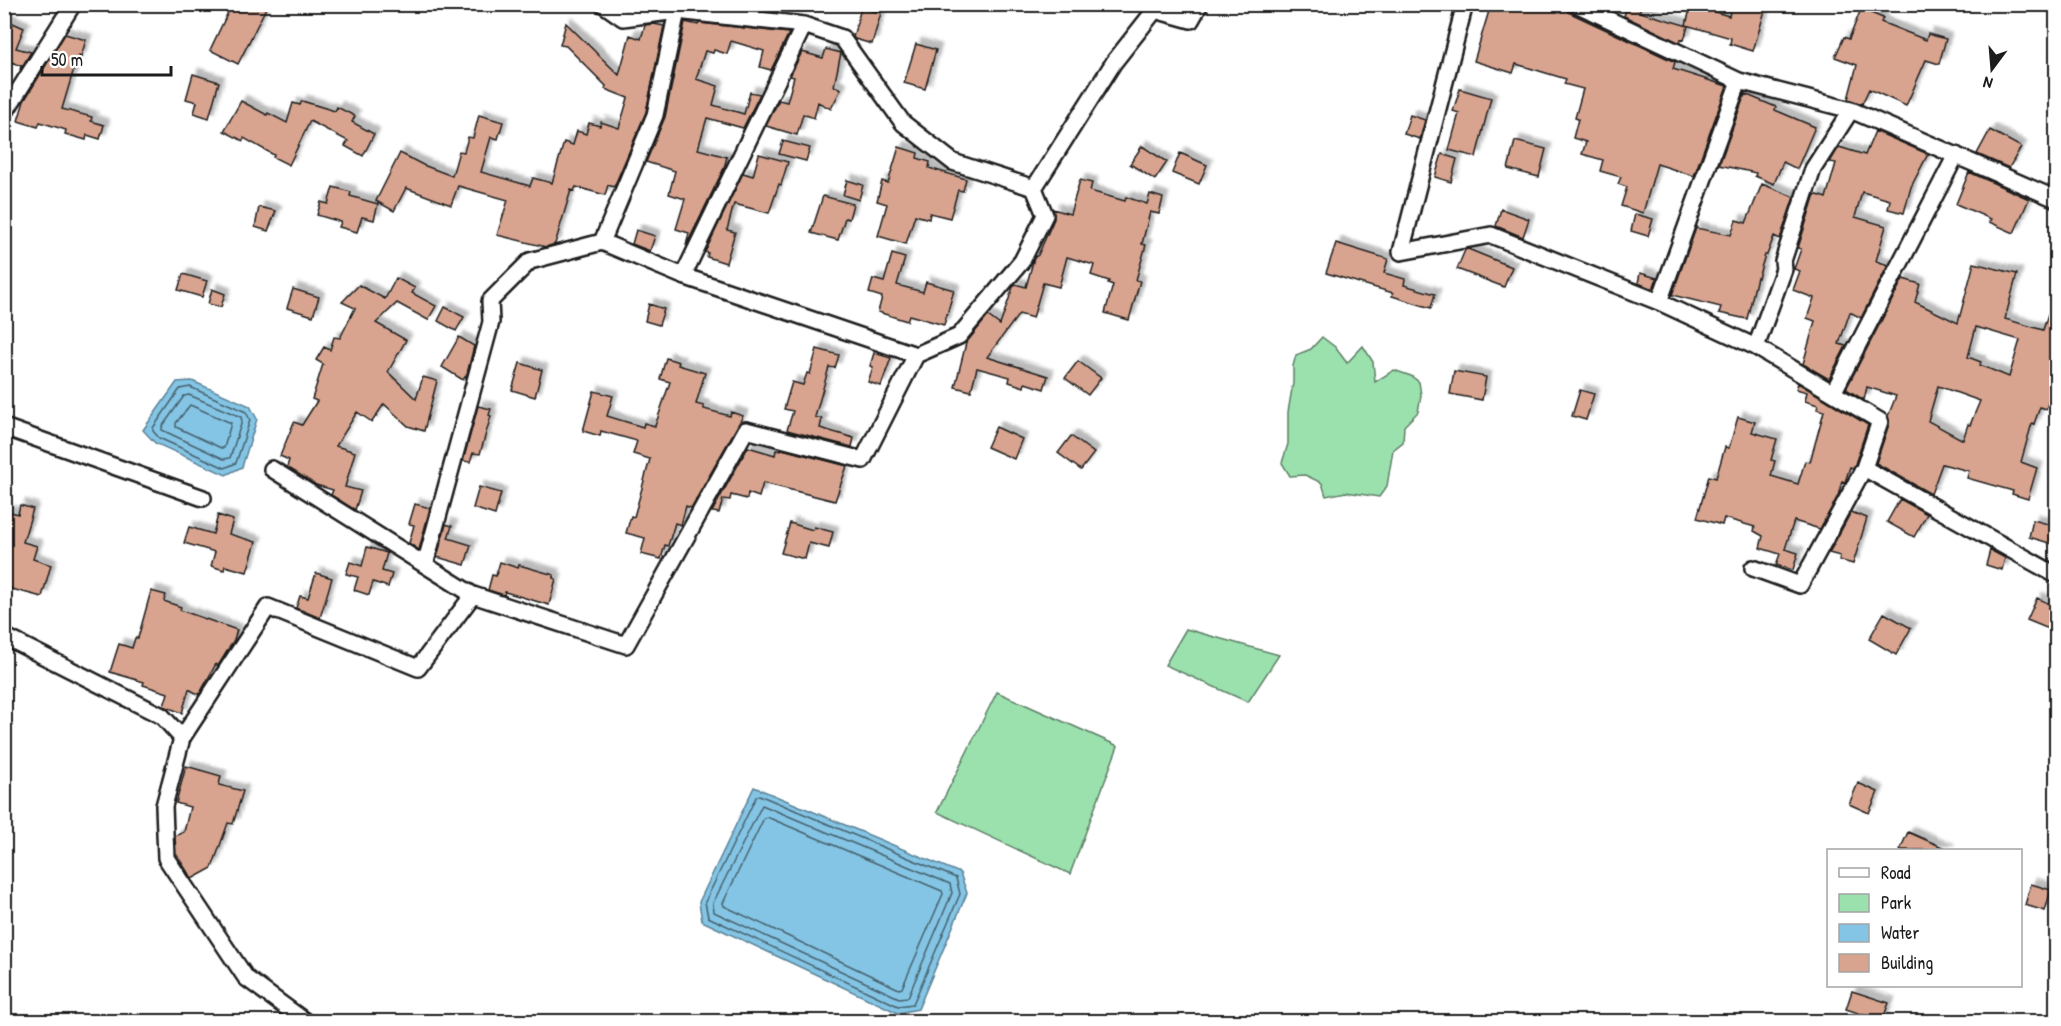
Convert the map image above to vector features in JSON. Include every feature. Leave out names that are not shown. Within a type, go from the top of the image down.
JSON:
[{"type":"street","points":[[603,4],[623,18],[677,11],[804,25],[842,38],[903,123],[952,162],[1034,188]]},
{"type":"street","points":[[1034,188],[1114,62],[1155,10],[1191,20],[1200,4]]},
{"type":"street","points":[[1466,4],[1401,252],[1491,235],[1659,302],[1756,347],[1880,422],[1864,468],[1800,585],[1753,568]]},
{"type":"street","points":[[1576,4],[1739,81],[1851,110],[2056,199]]},
{"type":"street","points":[[4,114],[66,7]]},
{"type":"street","points":[[602,242],[656,115],[677,11]]},
{"type":"street","points":[[683,276],[804,25]]},
{"type":"street","points":[[1659,302],[1739,81]]},
{"type":"street","points":[[1756,347],[1784,269],[1783,261],[1813,169],[1851,110]]},
{"type":"street","points":[[1833,393],[1956,155]]},
{"type":"street","points":[[272,469],[473,595],[626,645],[746,430],[863,460],[916,355],[959,336],[1022,261],[1045,215],[1034,188]]},
{"type":"street","points":[[425,565],[491,322],[490,301],[530,261],[602,242],[683,276],[916,355]]},
{"type":"street","points":[[4,427],[203,498]]},
{"type":"street","points":[[1864,468],[2056,575]]},
{"type":"street","points":[[306,1022],[246,978],[166,858],[164,806],[182,738],[268,607],[418,668],[473,595]]},
{"type":"street","points":[[4,636],[162,716],[182,738]]},
{"type":"green space","points":[[1322,337],[1335,347],[1347,363],[1363,346],[1373,362],[1375,382],[1394,370],[1411,376],[1419,382],[1421,395],[1418,412],[1404,426],[1403,442],[1393,450],[1387,486],[1379,497],[1346,492],[1326,496],[1322,483],[1305,475],[1290,476],[1282,463],[1288,444],[1288,412],[1296,355],[1311,349]]},
{"type":"green space","points":[[1186,629],[1279,655],[1248,702],[1165,665]]},
{"type":"green space","points":[[997,692],[1118,746],[1070,874],[937,812]]},
{"type":"water","points":[[192,381],[250,406],[257,419],[242,467],[226,475],[155,443],[143,430],[177,382]]},
{"type":"water","points":[[754,787],[960,873],[967,893],[918,1009],[898,1013],[702,921],[699,902]]},
{"type":"building","points":[[232,4],[268,4],[238,64],[210,50]]},
{"type":"building","points":[[1491,4],[1559,4],[1567,7],[1568,12],[1675,62],[1673,69],[1727,86],[1694,176],[1657,164],[1643,213],[1621,206],[1627,187],[1618,184],[1621,177],[1600,171],[1603,160],[1582,154],[1586,142],[1573,138],[1578,119],[1575,118],[1583,89],[1564,84],[1566,79],[1516,64],[1513,73],[1474,61]]},
{"type":"building","points":[[1732,4],[1767,4],[1753,51],[1730,44],[1731,38],[1686,25],[1691,5],[1729,16]]},
{"type":"building","points":[[1627,5],[1640,9],[1640,12],[1688,26],[1684,40],[1681,39],[1680,43],[1624,16]]},
{"type":"building","points":[[861,8],[881,13],[872,44],[853,37]]},
{"type":"building","points":[[1861,9],[1883,18],[1881,22],[1926,40],[1928,34],[1946,39],[1939,64],[1926,60],[1906,106],[1869,89],[1862,104],[1848,99],[1857,65],[1835,57],[1844,37],[1849,39]]},
{"type":"building","points":[[4,19],[24,28],[16,48],[31,52],[20,70],[21,66],[9,61],[4,73]]},
{"type":"building","points":[[685,22],[789,33],[771,70],[760,67],[764,51],[731,41],[727,54],[714,50],[713,53],[705,51],[696,79],[718,86],[713,105],[744,114],[750,92],[760,94],[743,128],[707,118],[698,149],[727,157],[724,168],[686,246],[689,233],[676,229],[685,199],[669,194],[675,171],[646,162],[665,117]]},
{"type":"building","points":[[566,23],[619,75],[630,35],[641,39],[645,25],[664,26],[646,112],[614,187],[608,185],[605,195],[576,187],[574,191],[571,190],[555,244],[546,247],[497,235],[508,200],[458,186],[451,205],[406,188],[394,211],[376,201],[400,153],[452,176],[459,151],[464,152],[468,137],[473,138],[479,115],[503,122],[498,139],[491,137],[481,172],[530,186],[533,178],[552,183],[564,142],[573,145],[577,131],[586,134],[589,123],[600,126],[601,122],[619,128],[628,98],[605,89],[606,86],[566,46],[560,45]]},
{"type":"building","points":[[65,34],[86,40],[62,109],[92,117],[91,121],[104,125],[100,139],[87,135],[86,140],[65,134],[66,130],[40,122],[38,127],[18,121],[24,101]]},
{"type":"building","points":[[916,44],[936,50],[925,89],[904,83]]},
{"type":"building","points":[[826,49],[841,53],[834,86],[841,89],[831,109],[818,102],[814,118],[803,114],[797,135],[766,126],[779,100],[787,102],[794,77],[790,76],[802,52],[823,58]]},
{"type":"building","points":[[193,74],[219,82],[209,118],[194,113],[197,102],[186,99]]},
{"type":"building","points":[[1460,89],[1491,98],[1476,157],[1449,150],[1459,113],[1453,111]]},
{"type":"building","points":[[1745,94],[1815,127],[1797,169],[1783,162],[1774,184],[1755,176],[1756,173],[1719,165]]},
{"type":"building","points":[[241,101],[287,123],[293,103],[300,105],[302,101],[335,111],[337,107],[355,116],[352,122],[374,134],[363,156],[345,146],[348,141],[310,121],[289,165],[244,138],[243,141],[224,131]]},
{"type":"building","points":[[1410,115],[1425,120],[1420,139],[1404,134]]},
{"type":"building","points":[[1990,130],[2021,147],[2009,168],[1977,154]]},
{"type":"building","points":[[1875,131],[1928,154],[1911,187],[1904,213],[1888,209],[1890,200],[1862,192],[1855,217],[1886,226],[1876,261],[1888,265],[1861,318],[1850,312],[1839,344],[1846,346],[1829,379],[1803,364],[1815,321],[1807,318],[1814,298],[1793,290],[1800,271],[1794,269],[1801,249],[1798,248],[1815,194],[1826,198],[1836,163],[1830,162],[1839,147],[1865,155]]},
{"type":"building","points":[[783,141],[810,148],[806,161],[779,154]]},
{"type":"building","points":[[1515,141],[1546,149],[1539,177],[1508,169]]},
{"type":"building","points":[[1142,146],[1167,162],[1155,180],[1130,164]]},
{"type":"building","points":[[899,147],[918,153],[917,158],[930,162],[929,168],[966,179],[963,191],[958,190],[950,218],[930,213],[929,219],[915,215],[906,244],[878,236],[887,204],[877,201],[882,181],[888,183]]},
{"type":"building","points":[[1180,153],[1207,165],[1199,184],[1172,173]]},
{"type":"building","points":[[759,154],[788,162],[769,213],[734,204],[727,230],[735,232],[726,263],[707,257],[708,253],[705,252],[743,173],[753,176]]},
{"type":"building","points":[[1442,154],[1457,159],[1451,182],[1435,177]]},
{"type":"building","points":[[1969,172],[2029,199],[2014,233],[1989,222],[1991,219],[1956,204]]},
{"type":"building","points":[[847,180],[863,185],[859,200],[843,195]]},
{"type":"building","points":[[1080,180],[1092,183],[1090,191],[1125,201],[1126,197],[1147,204],[1150,194],[1163,198],[1159,214],[1150,212],[1142,244],[1146,245],[1136,280],[1140,281],[1129,320],[1105,313],[1113,285],[1108,283],[1109,281],[1091,275],[1094,265],[1067,257],[1059,287],[1043,283],[1033,318],[1019,314],[987,357],[1048,376],[1044,389],[1025,383],[1024,387],[1009,382],[1010,377],[977,368],[971,391],[955,387],[966,343],[988,316],[1000,325],[1015,284],[1026,287],[1034,258],[1038,255],[1054,219],[1053,209],[1070,214]]},
{"type":"building","points":[[1762,184],[1794,197],[1780,239],[1774,236],[1767,255],[1765,255],[1747,319],[1719,313],[1721,307],[1672,295],[1696,228],[1731,235],[1736,220],[1746,223]]},
{"type":"building","points":[[333,187],[351,192],[350,196],[378,204],[374,220],[362,217],[357,232],[339,227],[341,222],[317,215],[321,202],[328,204]]},
{"type":"building","points":[[823,196],[853,204],[849,219],[845,218],[838,240],[811,233]]},
{"type":"building","points":[[259,207],[276,211],[268,231],[255,227]]},
{"type":"building","points":[[1501,209],[1529,219],[1523,237],[1496,226]]},
{"type":"building","points":[[1635,214],[1653,219],[1648,236],[1631,231]]},
{"type":"building","points":[[636,230],[655,236],[650,251],[632,244]]},
{"type":"building","points":[[1336,243],[1388,259],[1384,273],[1405,279],[1404,285],[1435,294],[1431,308],[1392,296],[1393,293],[1326,273]]},
{"type":"building","points":[[1468,249],[1512,267],[1504,287],[1457,269],[1465,250]]},
{"type":"building","points":[[892,254],[905,258],[897,285],[923,292],[926,282],[954,290],[944,325],[909,315],[907,321],[878,312],[882,297],[869,293],[873,279],[884,282]]},
{"type":"building","points":[[1974,263],[2017,274],[2005,319],[2043,330],[2053,298],[2056,299],[2056,381],[2046,409],[2040,407],[2034,424],[2032,423],[2021,462],[2037,468],[2028,499],[2012,494],[2013,491],[1967,478],[1969,471],[1942,464],[1931,494],[1876,463],[1889,424],[1888,416],[1896,396],[1867,387],[1864,400],[1846,389],[1903,279],[1920,284],[1915,302],[1958,323]],"holes":[[[1976,327],[2020,340],[2009,377],[1980,365],[1981,362],[1968,357]],[[1938,386],[1980,401],[1970,425],[1968,424],[1963,440],[1928,421]]]},
{"type":"building","points":[[1640,273],[1657,278],[1653,289],[1638,283]]},
{"type":"building","points":[[183,274],[207,281],[202,297],[178,290]]},
{"type":"building","points":[[396,278],[415,288],[412,293],[436,306],[428,320],[397,303],[376,323],[406,340],[388,372],[416,399],[423,377],[437,381],[424,431],[408,426],[384,404],[372,422],[357,412],[336,446],[355,452],[345,487],[361,491],[355,510],[331,495],[333,490],[316,485],[287,467],[289,460],[280,456],[294,422],[302,425],[317,401],[312,399],[323,364],[316,360],[324,347],[330,350],[334,337],[340,338],[355,308],[342,302],[359,285],[385,299]]},
{"type":"building","points":[[212,289],[225,294],[221,307],[208,304]]},
{"type":"building","points":[[293,289],[319,297],[313,316],[287,308]]},
{"type":"building","points":[[649,304],[664,309],[659,325],[645,321]]},
{"type":"building","points":[[445,307],[464,317],[456,331],[438,321]]},
{"type":"building","points":[[459,337],[474,346],[467,374],[463,380],[442,367]]},
{"type":"building","points":[[817,349],[839,355],[835,368],[829,367],[815,417],[822,419],[820,428],[854,438],[852,447],[787,430],[793,411],[784,409],[792,382],[803,385],[807,373],[810,374]]},
{"type":"building","points":[[874,353],[891,358],[881,386],[868,382],[873,367],[870,366]]},
{"type":"building","points":[[666,358],[679,362],[678,365],[705,373],[696,404],[704,406],[704,409],[730,416],[731,412],[743,416],[691,508],[686,506],[681,525],[675,523],[668,546],[665,545],[661,559],[641,554],[645,538],[626,533],[631,516],[634,517],[650,459],[633,454],[637,441],[601,431],[600,436],[583,431],[594,391],[613,396],[607,416],[643,427],[644,423],[655,426],[670,382],[660,379]]},
{"type":"building","points":[[1078,361],[1101,378],[1088,395],[1065,378]]},
{"type":"building","points":[[520,363],[542,370],[535,397],[512,390]]},
{"type":"building","points":[[1454,371],[1486,377],[1482,400],[1450,394]]},
{"type":"building","points":[[1798,383],[1868,425],[1855,464],[1853,468],[1850,467],[1845,482],[1842,481],[1838,496],[1820,529],[1794,521],[1785,549],[1798,553],[1793,570],[1776,565],[1780,554],[1760,548],[1763,536],[1754,531],[1755,527],[1724,518],[1722,525],[1697,518],[1709,476],[1716,478],[1725,447],[1729,448],[1738,417],[1755,422],[1752,432],[1777,439],[1771,460],[1775,461],[1771,476],[1798,484],[1805,461],[1810,462],[1824,411],[1817,409],[1818,405],[1805,401],[1807,392],[1796,389]]},
{"type":"building","points":[[1580,390],[1594,394],[1586,420],[1572,416]]},
{"type":"building","points":[[478,406],[491,409],[489,415],[491,416],[480,454],[473,453],[470,462],[463,461]]},
{"type":"building","points":[[996,427],[1022,439],[1014,459],[987,447]]},
{"type":"building","points":[[1071,436],[1094,453],[1081,470],[1058,453]]},
{"type":"building","points":[[748,447],[775,455],[776,450],[781,451],[782,449],[847,466],[835,501],[763,483],[759,497],[748,493],[747,499],[731,495],[730,500],[723,499],[719,513],[712,512]]},
{"type":"building","points":[[479,487],[501,493],[495,515],[473,508]]},
{"type":"building","points":[[1900,499],[1927,514],[1914,537],[1887,522]]},
{"type":"building","points":[[415,504],[430,508],[419,550],[409,543],[414,525],[409,524]]},
{"type":"building","points":[[20,505],[33,509],[23,542],[37,546],[33,559],[51,565],[42,597],[4,587],[4,510],[18,514]]},
{"type":"building","points":[[1851,512],[1867,518],[1853,564],[1839,560],[1840,556],[1829,553]]},
{"type":"building","points":[[218,515],[233,520],[229,534],[256,542],[247,572],[225,566],[224,570],[211,566],[215,552],[184,543],[189,527],[213,534]]},
{"type":"building","points":[[2033,520],[2056,526],[2056,545],[2029,537]]},
{"type":"building","points":[[790,523],[813,530],[814,527],[833,532],[829,548],[809,543],[805,559],[781,553]]},
{"type":"building","points":[[446,524],[452,526],[448,538],[471,545],[465,565],[437,557]]},
{"type":"building","points":[[367,547],[387,553],[382,571],[392,574],[388,587],[373,582],[369,595],[354,590],[358,577],[346,574],[350,562],[362,566]]},
{"type":"building","points":[[1990,550],[2005,558],[2002,570],[1986,565]]},
{"type":"building","points":[[500,562],[554,575],[553,578],[556,579],[549,605],[505,592],[504,595],[488,590],[492,575],[496,576]]},
{"type":"building","points":[[316,573],[332,578],[320,618],[296,608],[300,596],[308,598]]},
{"type":"building","points":[[151,591],[166,595],[164,601],[181,607],[180,610],[237,630],[234,640],[218,666],[216,664],[199,695],[189,689],[182,713],[164,706],[168,693],[143,685],[144,682],[110,672],[119,644],[132,648],[135,638],[138,638]]},
{"type":"building","points":[[2037,598],[2056,607],[2056,632],[2027,620]]},
{"type":"building","points":[[1884,613],[1911,628],[1896,655],[1869,639]]},
{"type":"building","points":[[186,766],[221,776],[219,785],[243,791],[233,824],[228,823],[212,868],[192,879],[176,854],[175,836],[184,832],[190,807],[176,803]]},
{"type":"building","points":[[1858,783],[1878,792],[1869,813],[1849,804]]},
{"type":"building","points":[[1908,832],[1947,849],[1900,849]]},
{"type":"building","points":[[2031,884],[2051,890],[2045,911],[2025,905]]},
{"type":"building","points":[[1852,991],[1889,1003],[1882,1021],[1846,1009]]}]
